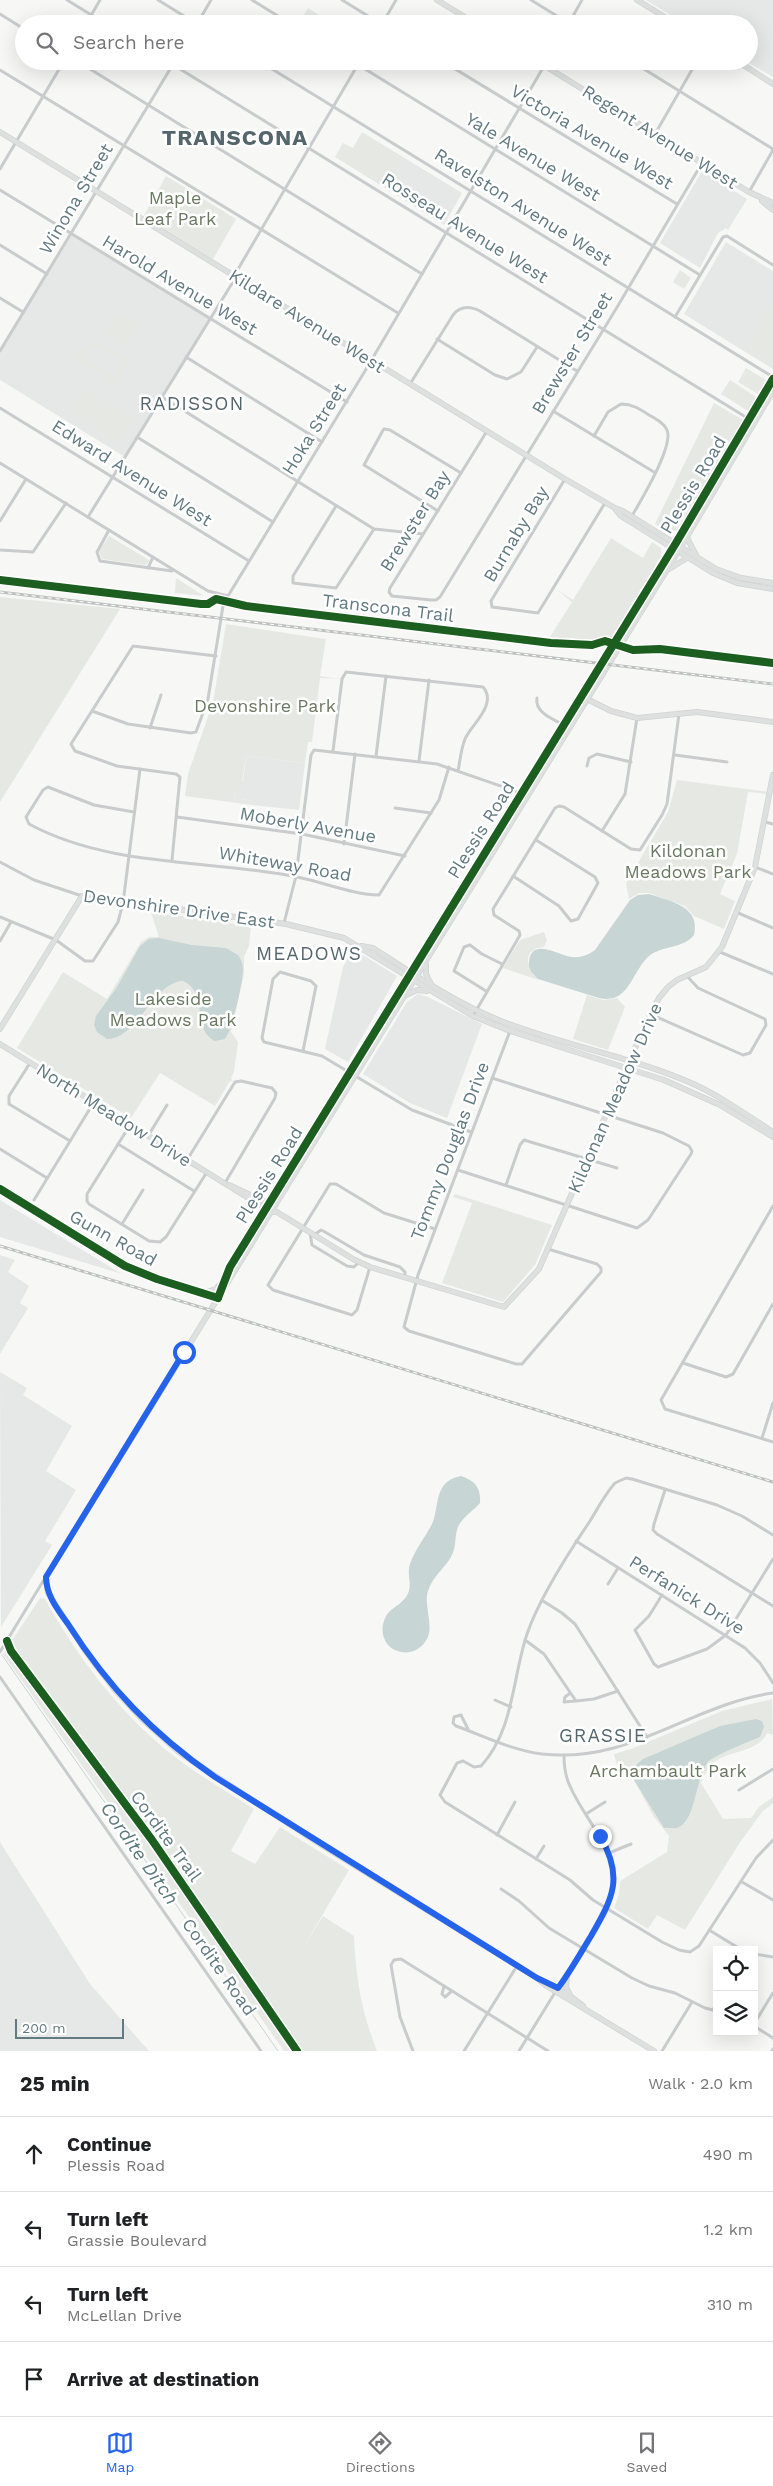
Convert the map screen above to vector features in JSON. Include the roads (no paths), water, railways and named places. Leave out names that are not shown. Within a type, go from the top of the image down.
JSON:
[{"type":"street","points":[[67,0],[91,15],[100,0]]},
{"type":"street","points":[[158,0],[182,15]]},
{"type":"street","points":[[202,15],[211,0]]},
{"type":"street","points":[[252,0],[276,15]]},
{"type":"street","points":[[342,0],[366,15]]},
{"type":"street","points":[[387,15],[396,0]]},
{"type":"street","points":[[437,0],[461,15]]},
{"type":"street","points":[[531,0],[555,15]]},
{"type":"street","points":[[574,15],[582,0]]},
{"type":"street","points":[[637,0],[661,15]]},
{"type":"street","points":[[0,14],[15,23]]},
{"type":"street","points":[[0,70],[398,313]]},
{"type":"street","points":[[0,169],[59,70]]},
{"type":"street","points":[[92,70],[422,274]]},
{"type":"street","name":"Winona Street","points":[[0,351],[98,192],[170,70]]},
{"type":"street","name":"Rosseau Avenue West","points":[[185,70],[749,419]]},
{"type":"street","name":"Ravelston Avenue West","points":[[273,70],[773,378]]},
{"type":"street","points":[[88,517],[210,318],[355,70]]},
{"type":"street","name":"Yale Avenue West","points":[[370,70],[700,275]]},
{"type":"street","name":"Victoria Avenue West","points":[[457,70],[677,204]]},
{"type":"street","name":"Hoka Street","points":[[92,711],[117,722],[150,728],[196,732],[208,699],[224,606],[228,596],[372,360],[542,70]]},
{"type":"street","name":"Regent Avenue West","points":[[555,70],[757,197],[773,210]]},
{"type":"street","points":[[646,70],[773,149],[749,192]]},
{"type":"street","points":[[655,134],[692,70]]},
{"type":"street","points":[[751,70],[773,84]]},
{"type":"street","name":"Kildare Avenue West","points":[[0,132],[565,479],[605,503],[632,516],[674,546]]},
{"type":"street","name":"Brewster Street","points":[[526,455],[702,163]]},
{"type":"street","name":"Harold Avenue West","points":[[0,190],[346,402]]},
{"type":"street","name":"Regent Avenue West","points":[[757,197],[773,203]]},
{"type":"street","points":[[675,317],[721,238],[727,236],[773,265]]},
{"type":"street","points":[[0,245],[47,274]]},
{"type":"street","points":[[0,298],[23,312]]},
{"type":"street","points":[[410,384],[456,311],[467,307],[480,311],[577,371]]},
{"type":"street","points":[[437,339],[495,375],[508,379],[521,372],[538,347]]},
{"type":"street","points":[[186,357],[322,442]]},
{"type":"street","name":"Plessis Road","points":[[218,1298],[222,1282],[267,1206],[674,546],[773,378]]},
{"type":"street","name":"Plessis Road","points":[[0,1652],[666,572],[773,390]]},
{"type":"street","points":[[162,398],[374,529],[422,534]]},
{"type":"street","points":[[594,436],[608,412],[621,404],[633,405],[665,426],[669,437],[632,516]]},
{"type":"street","name":"Edward Avenue West","points":[[0,408],[249,561]]},
{"type":"street","points":[[553,410],[654,472]]},
{"type":"street","points":[[438,511],[364,465],[382,432],[384,429],[390,430],[461,473]]},
{"type":"street","name":"Brewster Bay","points":[[487,431],[390,588],[389,592],[392,596],[432,600],[440,597],[526,455]]},
{"type":"street","points":[[137,437],[273,522]]},
{"type":"street","points":[[0,464],[208,591],[228,596]]},
{"type":"street","points":[[0,521],[26,479]]},
{"type":"street","name":"Burnaby Bay","points":[[565,479],[491,601],[492,607],[538,613],[605,503]]},
{"type":"street","points":[[0,550],[33,552],[66,503]]},
{"type":"street","points":[[336,506],[293,576],[293,583],[336,588],[374,529]]},
{"type":"street","name":"Kildare Avenue West","points":[[615,508],[621,516],[680,549]]},
{"type":"street","points":[[109,530],[97,552],[100,561],[175,571]]},
{"type":"street","points":[[687,536],[688,542],[697,557]]},
{"type":"street","points":[[680,549],[716,569],[736,577],[773,583]]},
{"type":"street","points":[[680,549],[688,558],[729,581],[773,589]]},
{"type":"street","points":[[148,568],[153,557]]},
{"type":"street","points":[[666,572],[688,558]]},
{"type":"street","points":[[172,860],[180,777],[176,774],[102,762],[73,749],[72,742],[133,646],[216,656]]},
{"type":"street","points":[[333,751],[344,674],[353,672],[481,686],[486,692],[484,713],[471,727],[465,739],[458,771]]},
{"type":"street","points":[[376,756],[386,676]]},
{"type":"street","points":[[420,761],[429,680]]},
{"type":"street","points":[[150,728],[161,695]]},
{"type":"street","points":[[582,695],[611,711],[637,718],[697,712],[773,722]]},
{"type":"street","points":[[537,698],[536,703],[540,710],[570,728]]},
{"type":"street","points":[[473,1016],[475,1009],[520,933],[493,912],[555,808],[559,806],[634,850],[640,850],[662,816],[667,804],[675,756],[679,713]]},
{"type":"street","points":[[602,831],[625,794],[637,718]]},
{"type":"street","points":[[284,923],[296,876],[312,754],[316,749],[420,761],[449,767],[521,794],[527,798]]},
{"type":"street","points":[[344,844],[355,754]]},
{"type":"street","points":[[587,766],[589,758],[597,754],[631,762]]},
{"type":"street","points":[[675,756],[727,762]]},
{"type":"street","name":"Whiteway Road","points":[[134,812],[94,805],[48,787],[43,790],[26,817],[29,824],[58,838],[91,849],[296,876],[379,895],[439,800],[449,767]]},
{"type":"street","points":[[0,917],[56,940],[85,960],[93,961],[118,922],[123,904],[140,769]]},
{"type":"street","name":"Kildonan Meadow Drive","points":[[274,1210],[370,1267],[504,1307],[539,1269],[650,1014],[668,987],[706,967],[720,952],[755,867],[773,778]]},
{"type":"street","points":[[395,808],[431,813]]},
{"type":"street","name":"Moberly Avenue","points":[[177,817],[302,834],[405,856]]},
{"type":"street","points":[[764,822],[773,824]]},
{"type":"street","points":[[513,876],[559,906],[571,921],[578,919],[598,883],[595,877],[536,840]]},
{"type":"street","name":"Devonshire Drive East","points":[[0,862],[34,880],[82,896],[123,904],[284,923],[336,935],[361,946],[364,951],[409,974],[431,989]]},
{"type":"street","points":[[755,867],[773,874]]},
{"type":"street","points":[[0,1029],[82,896]]},
{"type":"street","points":[[736,912],[773,928]]},
{"type":"street","points":[[0,941],[11,922]]},
{"type":"street","points":[[486,991],[454,972],[464,947],[470,945],[482,954],[502,964]]},
{"type":"street","points":[[720,952],[773,974]]},
{"type":"street","points":[[426,961],[426,974],[431,989],[473,1016],[510,1031],[628,1068],[692,1091],[720,1105],[773,1137]]},
{"type":"street","points":[[303,1051],[316,986],[308,980],[280,972],[273,979],[262,1040],[267,1043],[322,1056],[412,1110],[471,1132]]},
{"type":"street","points":[[650,1014],[743,1054],[750,1053],[766,1025],[765,1019],[698,988],[687,976]]},
{"type":"street","points":[[404,997],[417,990],[431,989],[523,1030],[669,1073],[708,1090],[746,1112],[773,1132]]},
{"type":"street","name":"Tommy Douglas Drive","points":[[510,1031],[416,1281],[404,1324],[406,1330],[520,1365],[525,1362],[601,1272],[601,1268],[597,1264],[548,1249]]},
{"type":"street","name":"North Meadow Drive","points":[[0,1044],[226,1184],[274,1210]]},
{"type":"street","points":[[30,1063],[9,1096],[9,1104],[70,1142]]},
{"type":"street","points":[[458,1170],[634,1227],[641,1227],[691,1154],[691,1148],[677,1139],[608,1114],[492,1078]]},
{"type":"street","points":[[188,1160],[235,1082],[241,1081],[272,1088],[276,1093],[274,1100],[226,1184]]},
{"type":"street","points":[[34,1200],[94,1102]]},
{"type":"street","points":[[148,1136],[167,1105]]},
{"type":"street","points":[[130,1125],[86,1197],[89,1204],[149,1241],[163,1241],[207,1172]]},
{"type":"street","points":[[506,1184],[520,1145],[524,1140],[617,1168]]},
{"type":"street","points":[[118,1144],[194,1191]]},
{"type":"street","points":[[0,1149],[47,1178]]},
{"type":"street","points":[[370,1267],[357,1310],[352,1315],[273,1290],[268,1285],[327,1187],[333,1183],[384,1213],[435,1229]]},
{"type":"street","name":"Gunn Road","points":[[0,1189],[125,1266],[157,1279],[218,1298]]},
{"type":"street","points":[[122,1224],[143,1190]]},
{"type":"street","points":[[773,1206],[661,1400],[665,1409],[773,1442]]},
{"type":"street","name":"Kildonan Meadow Drive","points":[[312,1234],[321,1230],[364,1255],[400,1267],[405,1277]]},
{"type":"street","name":"Kildonan Meadow Drive","points":[[312,1234],[312,1245],[347,1266],[354,1267],[359,1262]]},
{"type":"street","points":[[203,1292],[213,1290],[222,1282]]},
{"type":"street","points":[[683,1363],[726,1377],[733,1374],[773,1304]]},
{"type":"street","points":[[762,1438],[773,1403]]},
{"type":"street","points":[[773,1535],[742,1516],[717,1505],[626,1478],[615,1483],[576,1541],[543,1601],[525,1640],[511,1707],[495,1743],[481,1766],[474,1767],[463,1761],[457,1763],[440,1795],[445,1802],[570,1880],[588,1896],[662,1942],[679,1950],[694,1951],[742,1882],[756,1858],[773,1840]]},
{"type":"street","points":[[665,1490],[653,1530],[773,1606]]},
{"type":"street","name":"Perfanick Drive","points":[[576,1541],[726,1635],[753,1655],[773,1683]]},
{"type":"street","points":[[662,1595],[649,1616],[635,1630],[654,1664],[663,1666],[707,1649],[726,1635],[773,1559]]},
{"type":"street","points":[[608,1584],[618,1568]]},
{"type":"street","points":[[46,1577],[48,1593],[104,1677],[142,1719],[180,1753],[299,1830],[654,2051]]},
{"type":"street","points":[[543,1601],[575,1624],[647,1737]]},
{"type":"street","points":[[525,1640],[544,1654],[576,1701]]},
{"type":"street","name":"Cordite Road","points":[[0,1677],[261,2051]]},
{"type":"street","points":[[570,1694],[565,1697],[564,1702],[594,1699],[618,1691]]},
{"type":"street","points":[[468,1729],[464,1717],[461,1715],[454,1717],[453,1724],[456,1726],[468,1729],[495,1743],[526,1751],[564,1756],[612,1750],[715,1708],[773,1693]]},
{"type":"street","points":[[496,1700],[511,1707]]},
{"type":"street","points":[[519,2051],[607,1908],[614,1882],[614,1869],[609,1853],[569,1785],[564,1756]]},
{"type":"street","points":[[739,1790],[773,1770]]},
{"type":"street","points":[[497,1835],[515,1802]]},
{"type":"street","points":[[586,1814],[605,1802]]},
{"type":"street","points":[[609,1853],[631,1844]]},
{"type":"street","points":[[536,1859],[544,1846]]},
{"type":"street","points":[[742,1882],[773,1900]]},
{"type":"street","points":[[501,1889],[519,1901],[549,1928],[639,1982],[675,1993],[692,2002],[713,2009]]},
{"type":"street","points":[[709,1930],[735,1946]]},
{"type":"street","points":[[758,1955],[773,1957]]},
{"type":"street","points":[[413,2051],[400,2017],[391,1965],[394,1960],[400,1959],[548,2051]]},
{"type":"street","points":[[464,2051],[517,1966]]},
{"type":"street","points":[[567,1975],[566,1987],[570,1996]]},
{"type":"street","points":[[444,1986],[442,1994],[445,1996],[452,1991]]},
{"type":"street","points":[[556,1990],[570,1996],[584,2007]]},
{"type":"street","points":[[758,2018],[773,1992]]},
{"type":"street","points":[[662,2051],[692,2002]]},
{"type":"street","points":[[758,2028],[773,2038]]},
{"type":"waterway","name":"Cordite Ditch","points":[[2,1655],[278,2051]]},
{"type":"railway","points":[[0,592],[773,684]]},
{"type":"railway","points":[[0,1246],[773,1482]]},
{"type":"district","name":"TRANSCONA","points":[[235,137]]},
{"type":"district","name":"RADISSON","points":[[192,403]]},
{"type":"district","name":"MEADOWS","points":[[309,953]]},
{"type":"district","name":"GRASSIE","points":[[603,1735]]},
{"type":"park label","name":"Maple Leaf Park","points":[[175,208]]},
{"type":"park label","name":"Devonshire Park","points":[[265,706]]},
{"type":"park label","name":"Kildonan Meadows Park","points":[[688,861]]},
{"type":"park label","name":"Lakeside Meadows Park","points":[[173,1009]]},
{"type":"park label","name":"Archambault Park","points":[[668,1771]]}]
